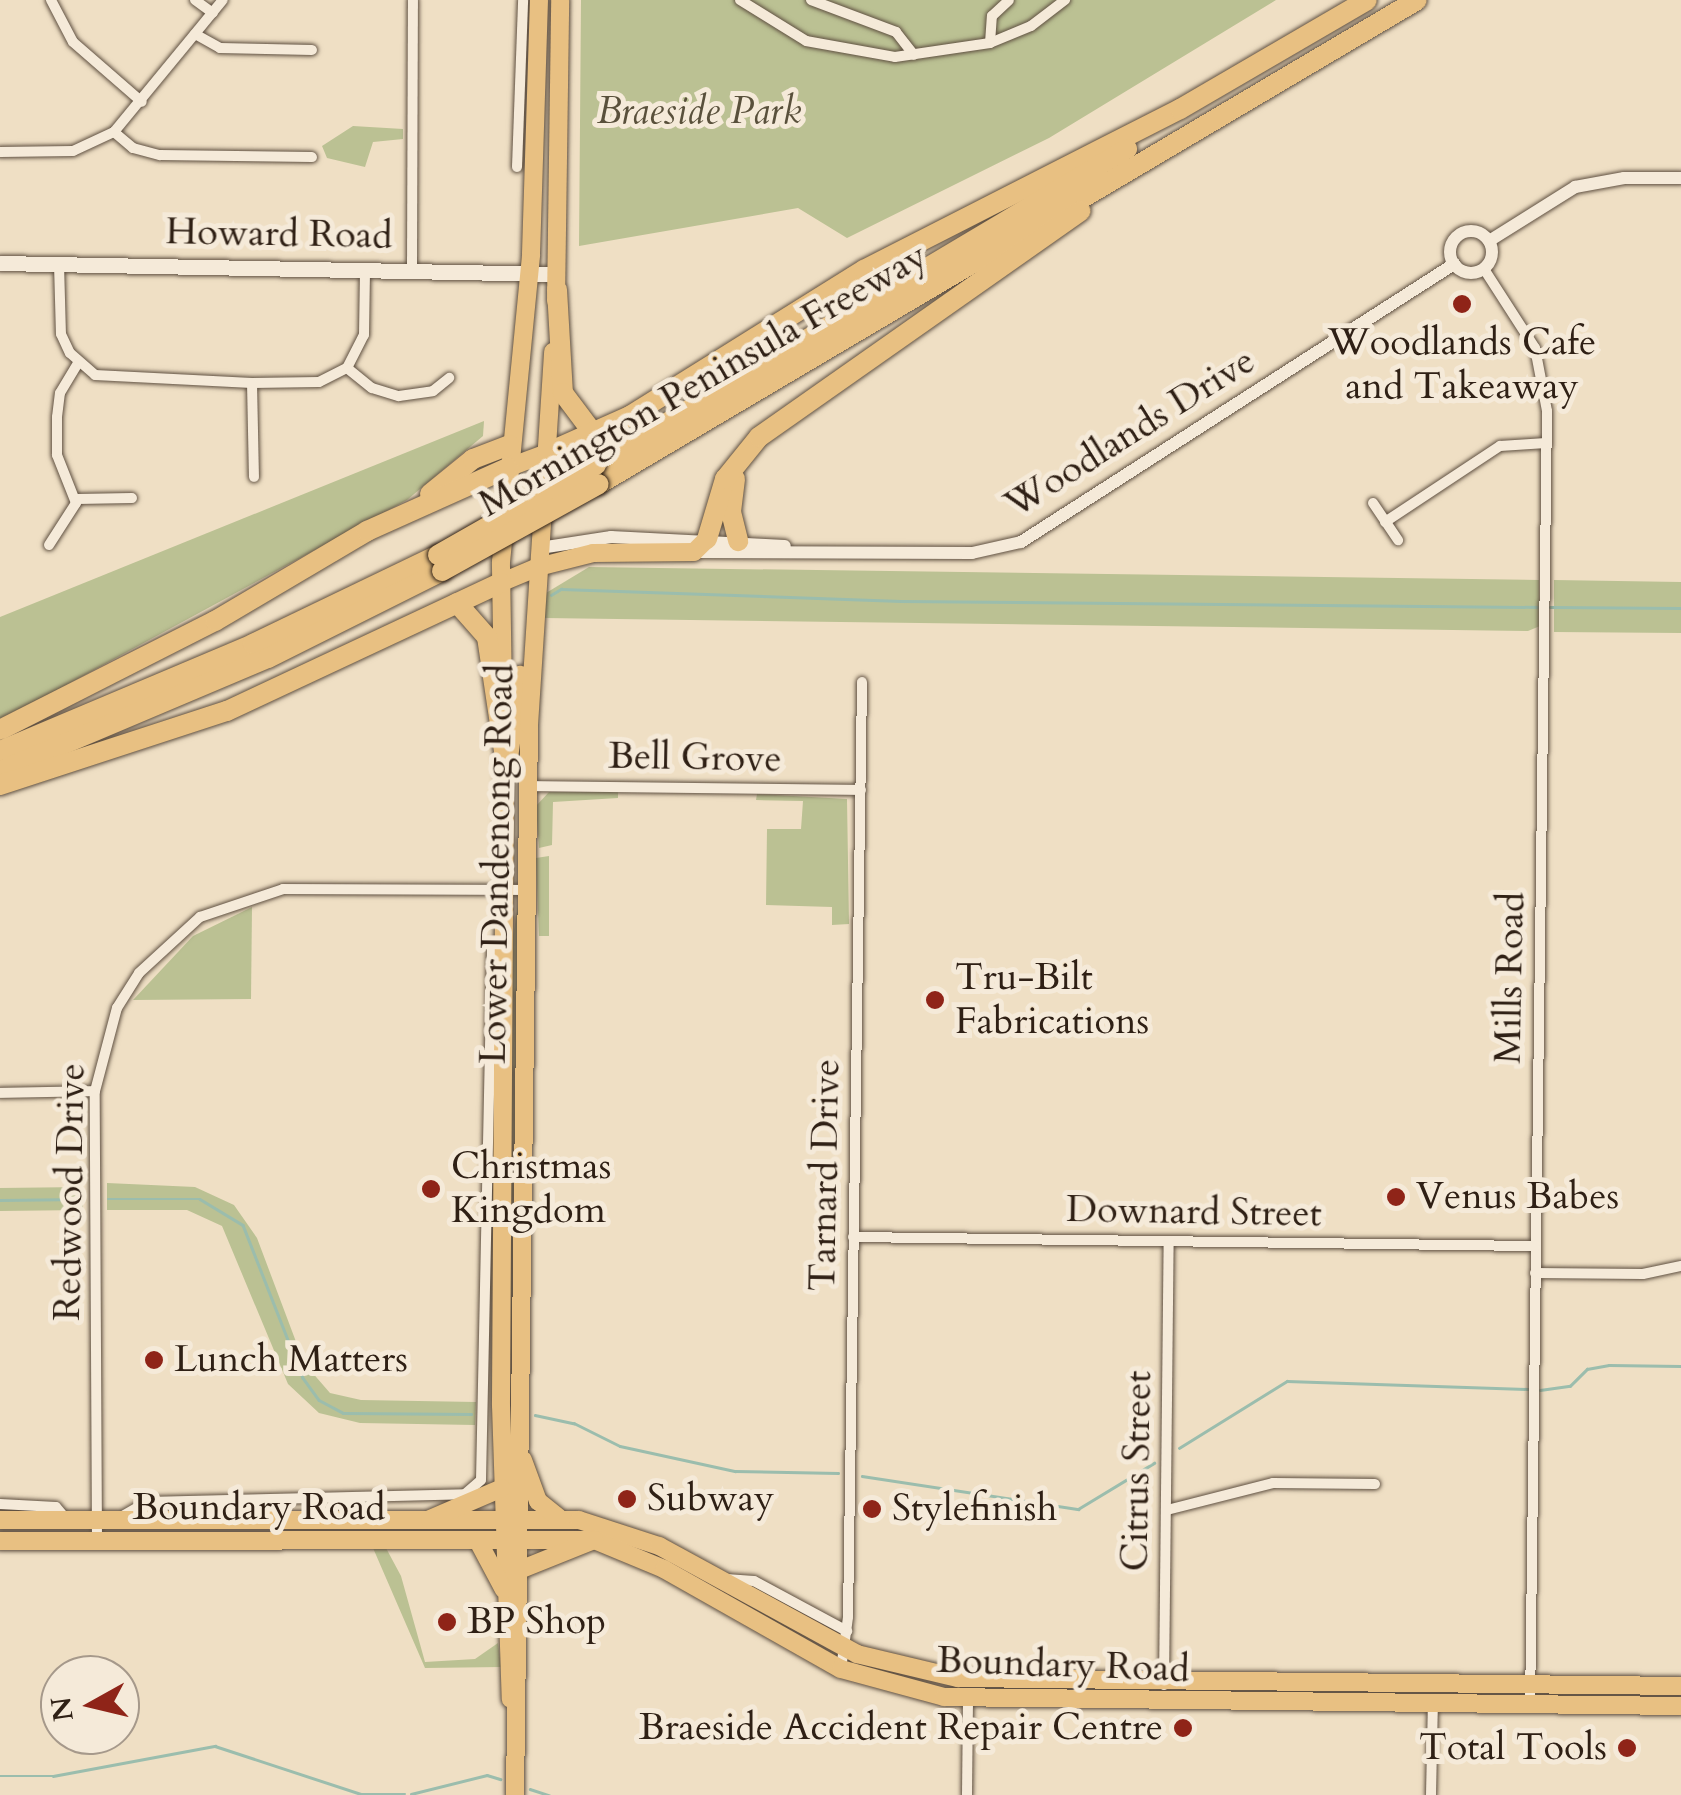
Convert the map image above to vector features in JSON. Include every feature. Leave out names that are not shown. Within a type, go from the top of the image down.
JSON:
[{"type":"highway","points":[[547,452],[593,433],[864,270],[1180,109],[1370,0]]},
{"type":"highway","name":"Mornington Peninsula Freeway","points":[[598,475],[1370,0]]},
{"type":"highway","name":"Mornington Peninsula Freeway","points":[[0,771],[268,658],[598,475],[1417,0]]},
{"type":"highway","points":[[700,546],[725,480],[747,450],[1201,126]]},
{"type":"highway","points":[[557,282],[564,393],[593,433]]},
{"type":"highway","points":[[382,524],[472,458],[509,445]]},
{"type":"highway","points":[[738,541],[731,502],[747,450]]},
{"type":"highway","points":[[0,730],[188,636],[382,524],[507,468]]},
{"type":"highway","name":"Mornington Peninsula Freeway","points":[[0,751],[440,563]]},
{"type":"highway","points":[[0,785],[228,711],[500,582]]},
{"type":"highway","points":[[457,604],[487,637],[505,757]]},
{"type":"main road","name":"Lower Dandenong Road","points":[[515,1795],[522,1569],[502,1488],[507,934],[500,582],[509,445],[530,272],[536,177],[538,0]]},
{"type":"main road","name":"Lower Dandenong Road","points":[[510,1519],[517,1440],[535,562],[547,452],[557,282],[560,0]]},
{"type":"main road","name":"Howard Road","points":[[0,263],[530,272],[557,282]]},
{"type":"main road","points":[[507,468],[547,452]]},
{"type":"main road","name":"Woodlands Drive","points":[[500,582],[535,562],[593,553],[700,546]]},
{"type":"main road","points":[[506,782],[535,562]]},
{"type":"main road","points":[[517,1440],[538,1501],[558,1517]]},
{"type":"main road","points":[[430,1519],[502,1488]]},
{"type":"main road","name":"Boundary Road","points":[[0,1520],[558,1517],[631,1534],[905,1670],[968,1679],[1681,1686]]},
{"type":"main road","name":"Lower Dandenong Road","points":[[514,1540],[506,1595],[506,1664],[516,1729]]},
{"type":"main road","points":[[522,1569],[594,1540]]},
{"type":"main road","name":"Boundary Road","points":[[0,1541],[594,1540],[651,1563],[840,1669],[909,1692],[968,1700],[1681,1706]]},
{"type":"main road","points":[[478,1541],[506,1595]]},
{"type":"street","points":[[52,0],[82,52],[142,102]]},
{"type":"street","points":[[195,0],[212,13]]},
{"type":"street","points":[[0,152],[73,151],[114,132],[223,0]]},
{"type":"street","points":[[412,268],[413,0]]},
{"type":"street","name":"Lower Dandenong Road","points":[[517,167],[521,144],[523,0]]},
{"type":"street","points":[[740,0],[806,41],[853,54],[914,55],[990,43],[1031,26],[1065,0]]},
{"type":"street","points":[[811,0],[896,32],[914,55]]},
{"type":"street","points":[[990,43],[992,16],[1009,0]]},
{"type":"street","points":[[195,34],[220,48],[312,50]]},
{"type":"street","points":[[114,132],[150,154],[312,158]]},
{"type":"street","name":"Lower Dandenong Road","points":[[521,144],[536,177]]},
{"type":"street","points":[[1489,241],[1575,187],[1600,180],[1681,178]]},
{"type":"street","points":[[1472,231],[1489,241],[1492,252],[1484,269],[1465,272],[1454,264],[1451,245],[1460,234],[1472,231]]},
{"type":"street","points":[[59,264],[61,334],[78,363],[110,380],[252,383],[319,382],[347,368],[364,335],[366,268]]},
{"type":"street","name":"Woodlands Drive","points":[[700,546],[972,553],[1021,542],[1454,264]]},
{"type":"street","name":"Mills Road","points":[[1484,269],[1535,348],[1545,380],[1546,586],[1530,1705]]},
{"type":"street","points":[[77,498],[59,463],[56,432],[60,393],[78,363]]},
{"type":"street","points":[[347,368],[372,388],[399,396],[433,391],[449,378]]},
{"type":"street","points":[[252,383],[254,476]]},
{"type":"street","points":[[1386,522],[1500,446],[1546,443]]},
{"type":"street","points":[[77,498],[132,498]]},
{"type":"street","points":[[49,544],[77,498]]},
{"type":"street","points":[[1373,503],[1398,540]]},
{"type":"street","name":"Woodlands Drive","points":[[700,546],[738,541],[808,550]]},
{"type":"street","name":"Tarnard Drive","points":[[840,1669],[845,1640],[862,682]]},
{"type":"street","name":"Bell Grove","points":[[528,786],[860,790]]},
{"type":"street","name":"Redwood Drive","points":[[97,1540],[95,1092],[117,1008],[162,946],[200,918],[283,888],[530,890]]},
{"type":"street","name":"Lower Dandenong Road","points":[[481,1480],[486,1433],[492,949],[507,934]]},
{"type":"street","points":[[0,1093],[95,1092]]},
{"type":"street","name":"Downard Street","points":[[853,1237],[1535,1246]]},
{"type":"street","name":"Citrus Street","points":[[1164,1702],[1169,1241]]},
{"type":"street","points":[[1535,1273],[1643,1274],[1681,1266]]},
{"type":"street","points":[[486,1433],[502,1454]]},
{"type":"street","name":"Boundary Road","points":[[118,1519],[147,1502],[364,1500],[464,1494],[481,1480]]},
{"type":"street","points":[[1166,1510],[1273,1482],[1375,1484]]},
{"type":"street","name":"Boundary Road","points":[[364,1500],[389,1518]]},
{"type":"street","points":[[0,1504],[56,1507],[67,1520]]},
{"type":"street","points":[[968,1679],[968,1795]]},
{"type":"street","points":[[1431,1795],[1434,1684]]},
{"type":"green space","name":"Braeside Park","points":[[581,0],[1276,0],[1049,138],[847,238],[798,208],[579,246]]},
{"type":"green space","points":[[353,126],[403,129],[403,139],[373,142],[365,167],[327,158],[322,146]]},
{"type":"green space","points":[[484,421],[483,436],[407,500],[0,721],[0,617]]},
{"type":"green space","points":[[589,567],[1539,580],[1540,626],[1528,631],[544,618],[546,593]]},
{"type":"green space","points":[[1554,580],[1681,582],[1681,633],[1554,632]]},
{"type":"green space","points":[[549,792],[618,792],[618,798],[553,802],[552,845],[539,848],[536,806]]},
{"type":"green space","points":[[757,794],[847,799],[849,924],[832,925],[832,907],[766,905],[767,829],[801,829],[803,801],[756,800]]},
{"type":"green space","points":[[549,856],[549,936],[539,936],[536,858]]},
{"type":"green space","points":[[518,906],[516,1292],[509,1335],[510,955]]},
{"type":"green space","points":[[252,907],[251,999],[133,1000],[193,936]]},
{"type":"green space","points":[[107,1183],[195,1187],[234,1205],[257,1238],[304,1363],[330,1393],[361,1400],[476,1402],[475,1425],[360,1423],[319,1413],[288,1384],[222,1226],[187,1210],[107,1210]]},
{"type":"green space","points":[[83,1187],[83,1210],[0,1211],[0,1188]]},
{"type":"green space","points":[[373,1548],[386,1548],[401,1576],[425,1662],[475,1659],[498,1643],[501,1667],[425,1668]]},
{"type":"waterway","points":[[551,595],[561,589],[901,601],[1542,607]]},
{"type":"waterway","points":[[1550,607],[1681,608]]},
{"type":"waterway","points":[[0,1200],[82,1199]]},
{"type":"waterway","points":[[108,1199],[200,1199],[243,1225],[303,1378],[319,1400],[343,1413],[471,1414]]},
{"type":"waterway","points":[[1540,1390],[1570,1386],[1587,1369],[1609,1365],[1681,1366]]},
{"type":"waterway","points":[[1179,1448],[1287,1381],[1532,1389]]},
{"type":"waterway","points":[[535,1415],[574,1423],[620,1446],[735,1471],[838,1473]]},
{"type":"waterway","points":[[862,1476],[1078,1509],[1154,1463]]},
{"type":"waterway","points":[[0,1776],[53,1776],[215,1746],[361,1794],[405,1794]]},
{"type":"waterway","points":[[411,1794],[487,1775],[500,1779]]},
{"type":"waterway","points":[[530,1789],[549,1795]]},
{"type":"place","name":"Woodlands Cafe and Takeaway","points":[[1462,304]]},
{"type":"place","name":"Tru-Bilt Fabrications","points":[[935,1000]]},
{"type":"place","name":"Christmas Kingdom","points":[[431,1189]]},
{"type":"place","name":"Venus Babes","points":[[1396,1197]]},
{"type":"place","name":"Lunch Matters","points":[[154,1360]]},
{"type":"place","name":"Subway","points":[[627,1499]]},
{"type":"place","name":"Stylefinish","points":[[872,1509]]},
{"type":"place","name":"BP Shop","points":[[447,1622]]},
{"type":"place","name":"Braeside Accident Repair Centre","points":[[1183,1728]]},
{"type":"place","name":"Total Tools","points":[[1627,1748]]}]
